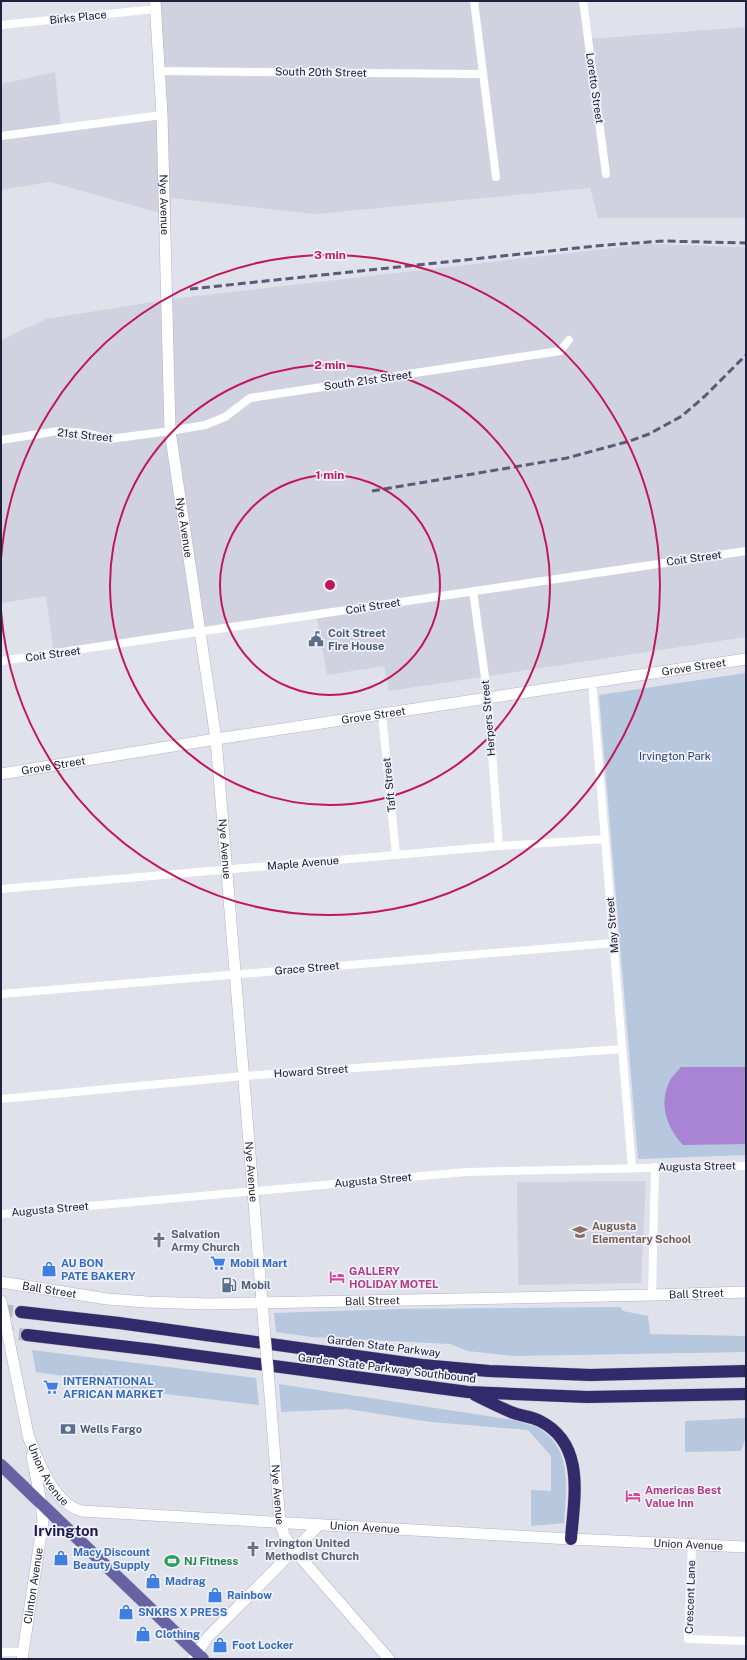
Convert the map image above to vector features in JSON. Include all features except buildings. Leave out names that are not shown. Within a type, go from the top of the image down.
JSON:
[{"type":"highway","name":"Garden State Parkway","points":[[21,1312],[119,1323],[422,1365],[489,1371],[590,1375],[746,1372]]},
{"type":"highway","name":"Garden State Parkway Southbound","points":[[27,1335],[154,1350],[468,1392],[587,1397],[746,1394]]},
{"type":"highway","points":[[468,1392],[512,1412],[541,1421],[553,1430],[564,1442],[571,1456],[574,1471],[571,1539]]},
{"type":"main road","name":"Nye Avenue","points":[[155,5],[162,115],[170,431],[216,739],[280,1523],[285,1537],[294,1550],[389,1659]]},
{"type":"main road","name":"Grove Street","points":[[1,774],[216,739],[746,659]]},
{"type":"main road","name":"Ball Street","points":[[1,1282],[68,1294],[133,1301],[208,1304],[746,1292]]},
{"type":"main road","name":"Clinton Avenue","points":[[1,1301],[41,1502],[42,1527],[23,1656]]},
{"type":"main road","name":"Union Avenue","points":[[28,1434],[37,1457],[55,1491],[66,1504],[76,1510],[86,1512],[571,1539],[746,1547]]},
{"type":"main road","points":[[1,1465],[41,1502],[198,1657],[207,1638],[319,1525]]},
{"type":"street","points":[[474,1],[496,177]]},
{"type":"street","name":"Loretto Street","points":[[583,1],[606,174]]},
{"type":"street","name":"Birks Place","points":[[1,25],[155,5]]},
{"type":"street","name":"South 20th Street","points":[[159,71],[483,74]]},
{"type":"street","points":[[1,136],[162,115]]},
{"type":"street","name":"South 21st Street","points":[[170,431],[204,425],[224,417],[250,398],[560,351],[568,340]]},
{"type":"street","name":"21st Street","points":[[1,440],[58,431],[85,433],[110,439],[170,431]]},
{"type":"street","name":"Coit Street","points":[[1,661],[746,551]]},
{"type":"street","name":"Herpers Street","points":[[473,591],[488,699],[499,846]]},
{"type":"street","name":"May Street","points":[[592,682],[632,1168]]},
{"type":"street","name":"Taft Street","points":[[382,714],[396,855]]},
{"type":"street","name":"Maple Avenue","points":[[1,889],[499,846],[605,839]]},
{"type":"street","name":"Grace Street","points":[[1,994],[614,943]]},
{"type":"street","name":"Howard Street","points":[[1,1099],[244,1076],[622,1049]]},
{"type":"street","name":"Augusta Street","points":[[1,1214],[466,1172],[746,1166]]},
{"type":"street","points":[[652,1295],[655,1167]]},
{"type":"street","name":"Crescent Lane","points":[[692,1545],[688,1639],[746,1641]]},
{"type":"street","points":[[1,1652],[23,1656]]},
{"type":"shaded area","points":[[155,1],[583,1],[589,39],[746,27],[746,218],[598,218],[590,188],[315,214],[171,198],[171,216],[50,182],[1,190],[1,84],[55,72],[61,127],[162,114]]},
{"type":"shaded area","points":[[647,244],[746,247],[746,637],[389,691],[384,666],[327,675],[316,613],[54,654],[46,596],[1,603],[1,340],[46,319],[171,299]]},
{"type":"shaded area","points":[[681,1067],[746,1067],[746,1144],[683,1145],[669,1125],[666,1117],[664,1101],[669,1082]]},
{"type":"shaded area","name":"Augusta Elementary School","points":[[646,1181],[641,1283],[518,1285],[517,1182]]},
{"type":"green space","name":"Irvington Park","points":[[746,673],[746,1155],[638,1159],[599,695]]},
{"type":"green space","points":[[620,1307],[623,1311],[648,1316],[650,1334],[746,1336],[746,1352],[513,1356],[468,1351],[450,1344],[311,1337],[276,1332],[274,1313],[397,1309]]},
{"type":"green space","points":[[32,1350],[256,1378],[259,1405],[107,1387],[100,1381],[36,1372]]},
{"type":"green space","points":[[279,1384],[514,1420],[540,1429],[551,1438],[558,1448],[563,1460],[566,1485],[564,1523],[531,1526],[531,1490],[551,1491],[551,1456],[528,1430],[431,1422],[347,1409],[281,1412]]},
{"type":"green space","points":[[746,1418],[746,1437],[741,1451],[685,1452],[685,1421]]},
{"type":"tunnel","points":[[1,1310],[21,1312]]},
{"type":"tunnel","points":[[1,1332],[27,1335]]},
{"type":"railway","points":[[190,289],[606,245],[664,241],[746,243]]},
{"type":"railway","points":[[372,491],[567,458],[630,441],[649,434],[682,416],[705,396],[746,355]]},
{"type":"place","name":"Coit Street Fire House","points":[[316,639]]},
{"type":"place","name":"Augusta Elementary School","points":[[580,1232]]},
{"type":"place","name":"Salvation Army Church","points":[[159,1240]]},
{"type":"place","name":"Mobil Mart","points":[[218,1263]]},
{"type":"place","name":"AU BON PATE BAKERY","points":[[49,1269]]},
{"type":"place","name":"GALLERY HOLIDAY MOTEL","points":[[337,1277]]},
{"type":"place","name":"Mobil","points":[[229,1285]]},
{"type":"place","name":"INTERNATIONAL AFRICAN MARKET","points":[[51,1387]]},
{"type":"place","name":"Wells Fargo","points":[[68,1429]]},
{"type":"place","name":"Americas Best Value Inn","points":[[633,1496]]},
{"type":"place","name":"Irvington United Methodist Church","points":[[253,1549]]},
{"type":"place","name":"Macy Discount Beauty Supply","points":[[61,1558]]},
{"type":"place","name":"NJ Fitness","points":[[172,1561]]},
{"type":"place","name":"Madrag","points":[[153,1581]]},
{"type":"place","name":"Rainbow","points":[[215,1595]]},
{"type":"place","name":"SNKRS X PRESS","points":[[126,1612]]},
{"type":"place","name":"Clothing","points":[[143,1634]]},
{"type":"place","name":"Foot Locker","points":[[220,1645]]},
{"type":"district","name":"Irvington","points":[[66,1530]]}]
